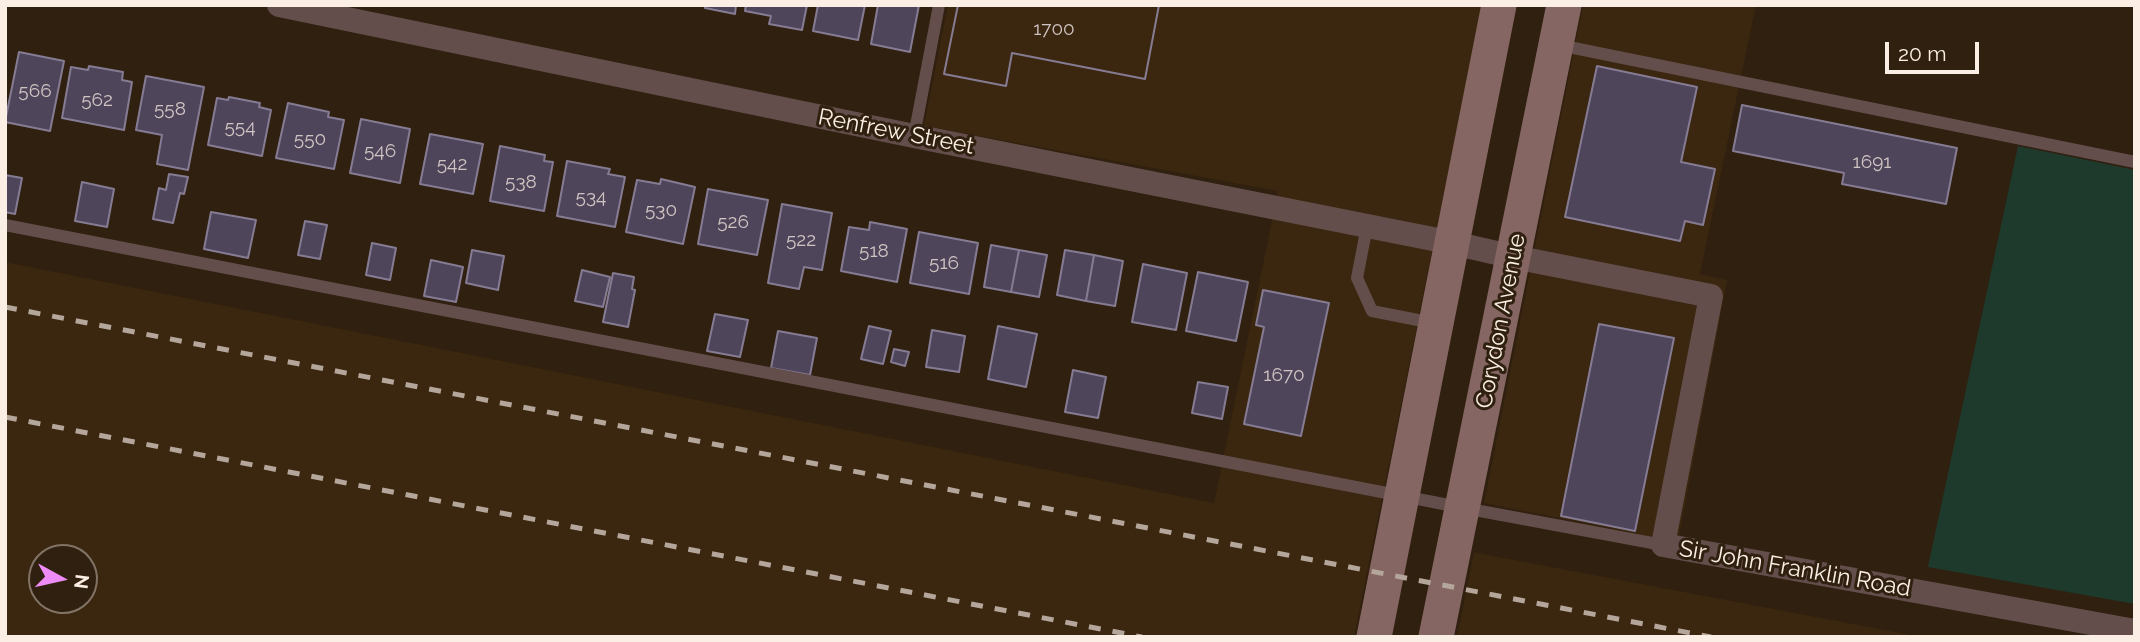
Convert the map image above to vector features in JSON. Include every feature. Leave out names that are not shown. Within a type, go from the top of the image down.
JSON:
[{"type":"main road","points":[[1374,637],[1499,5]]},
{"type":"main road","name":"Corydon Avenue","points":[[1436,637],[1564,5]]},
{"type":"street","name":"Renfrew Street","points":[[279,5],[326,10],[914,136],[1711,296]]},
{"type":"street","name":"Sir John Franklin Road","points":[[1711,296],[1663,545],[2135,631]]},
{"type":"lane","points":[[914,136],[939,5]]},
{"type":"lane","points":[[1556,45],[2135,162]]},
{"type":"lane","points":[[5,225],[1663,545]]},
{"type":"lane","points":[[1367,226],[1357,278],[1372,311],[1437,324]]},
{"type":"shaded area","points":[[948,5],[1482,5],[1354,637],[5,637],[5,262],[1214,503],[1278,191],[924,126]]},
{"type":"shaded area","points":[[1583,5],[1756,5],[1700,274],[1727,280],[1678,542],[1484,503]]},
{"type":"shaded area","points":[[1474,552],[1488,555],[1922,637],[1457,637]]},
{"type":"green space","points":[[2018,146],[2135,170],[2135,604],[1928,567]]},
{"type":"building","points":[[705,5],[736,5],[735,14],[705,8]]},
{"type":"building","points":[[746,5],[807,5],[802,30],[769,24],[771,16],[745,11]]},
{"type":"building","points":[[818,5],[865,5],[858,40],[813,31]]},
{"type":"building","points":[[878,5],[919,5],[910,52],[871,44]]},
{"type":"building","points":[[958,5],[1159,5],[1145,79],[1012,53],[1006,86],[944,74]]},
{"type":"building","points":[[958,5],[1159,5],[1145,79],[1012,53],[1006,86],[944,74]]},
{"type":"building","points":[[19,52],[64,61],[50,131],[5,122]]},
{"type":"building","points":[[89,66],[123,72],[122,80],[132,82],[124,130],[62,118],[71,67],[88,70]]},
{"type":"building","points":[[1597,66],[1697,87],[1681,162],[1715,169],[1703,225],[1685,221],[1680,241],[1565,217]]},
{"type":"building","points":[[146,76],[204,87],[188,170],[157,164],[162,135],[136,130]]},
{"type":"building","points":[[229,97],[260,103],[259,107],[271,110],[262,156],[208,145],[217,98],[228,100]]},
{"type":"building","points":[[288,103],[329,112],[328,117],[344,120],[334,169],[276,158]]},
{"type":"building","points":[[1742,105],[1957,148],[1946,204],[1842,184],[1844,173],[1733,151]]},
{"type":"building","points":[[361,119],[410,129],[400,183],[350,173]]},
{"type":"building","points":[[430,134],[483,144],[473,194],[420,184]]},
{"type":"building","points":[[500,146],[545,155],[544,161],[553,162],[544,211],[490,201]]},
{"type":"building","points":[[567,161],[610,169],[608,174],[625,177],[615,227],[557,216]]},
{"type":"building","points":[[169,174],[188,177],[184,194],[180,193],[173,223],[153,219],[159,188],[166,190]]},
{"type":"building","points":[[5,175],[22,178],[15,214],[5,212]]},
{"type":"building","points":[[661,179],[695,187],[683,244],[626,232],[637,180],[660,184]]},
{"type":"building","points":[[82,182],[114,189],[107,227],[75,221]]},
{"type":"building","points":[[708,189],[768,200],[757,255],[698,244]]},
{"type":"building","points":[[782,204],[832,213],[822,270],[804,267],[799,289],[768,283]]},
{"type":"building","points":[[211,212],[256,220],[248,258],[204,249]]},
{"type":"building","points":[[305,221],[327,225],[320,259],[298,255]]},
{"type":"building","points":[[870,222],[907,229],[897,282],[841,271],[849,227],[869,230]]},
{"type":"building","points":[[919,232],[978,243],[969,294],[910,283]]},
{"type":"building","points":[[372,243],[396,248],[390,280],[366,275]]},
{"type":"building","points":[[991,245],[1019,250],[1011,292],[984,287]]},
{"type":"building","points":[[472,250],[504,256],[498,290],[466,283]]},
{"type":"building","points":[[1019,250],[1047,255],[1039,297],[1011,292]]},
{"type":"building","points":[[1065,250],[1094,255],[1086,301],[1057,295]]},
{"type":"building","points":[[1094,255],[1123,261],[1115,306],[1086,301]]},
{"type":"building","points":[[431,260],[463,267],[456,302],[424,296]]},
{"type":"building","points":[[1143,264],[1187,273],[1176,330],[1132,322]]},
{"type":"building","points":[[582,270],[610,277],[603,307],[575,301]]},
{"type":"building","points":[[1198,272],[1248,282],[1236,341],[1186,331]]},
{"type":"building","points":[[613,273],[634,277],[632,289],[635,290],[628,327],[603,322]]},
{"type":"building","points":[[1263,290],[1329,303],[1301,436],[1244,424],[1264,327],[1256,325]]},
{"type":"building","points":[[715,314],[748,320],[740,357],[707,351]]},
{"type":"building","points":[[1599,324],[1674,338],[1635,531],[1561,516]]},
{"type":"building","points":[[869,326],[891,331],[883,364],[861,359]]},
{"type":"building","points":[[998,326],[1037,334],[1026,387],[988,379]]},
{"type":"building","points":[[932,330],[965,336],[959,372],[926,367]]},
{"type":"building","points":[[778,331],[817,338],[810,375],[771,368]]},
{"type":"building","points":[[894,349],[909,352],[905,366],[891,362]]},
{"type":"building","points":[[1073,370],[1106,377],[1098,418],[1065,412]]},
{"type":"building","points":[[1198,382],[1228,387],[1222,419],[1192,413]]},
{"type":"railway","points":[[5,307],[1711,637]]},
{"type":"railway","points":[[5,417],[1142,637]]}]
